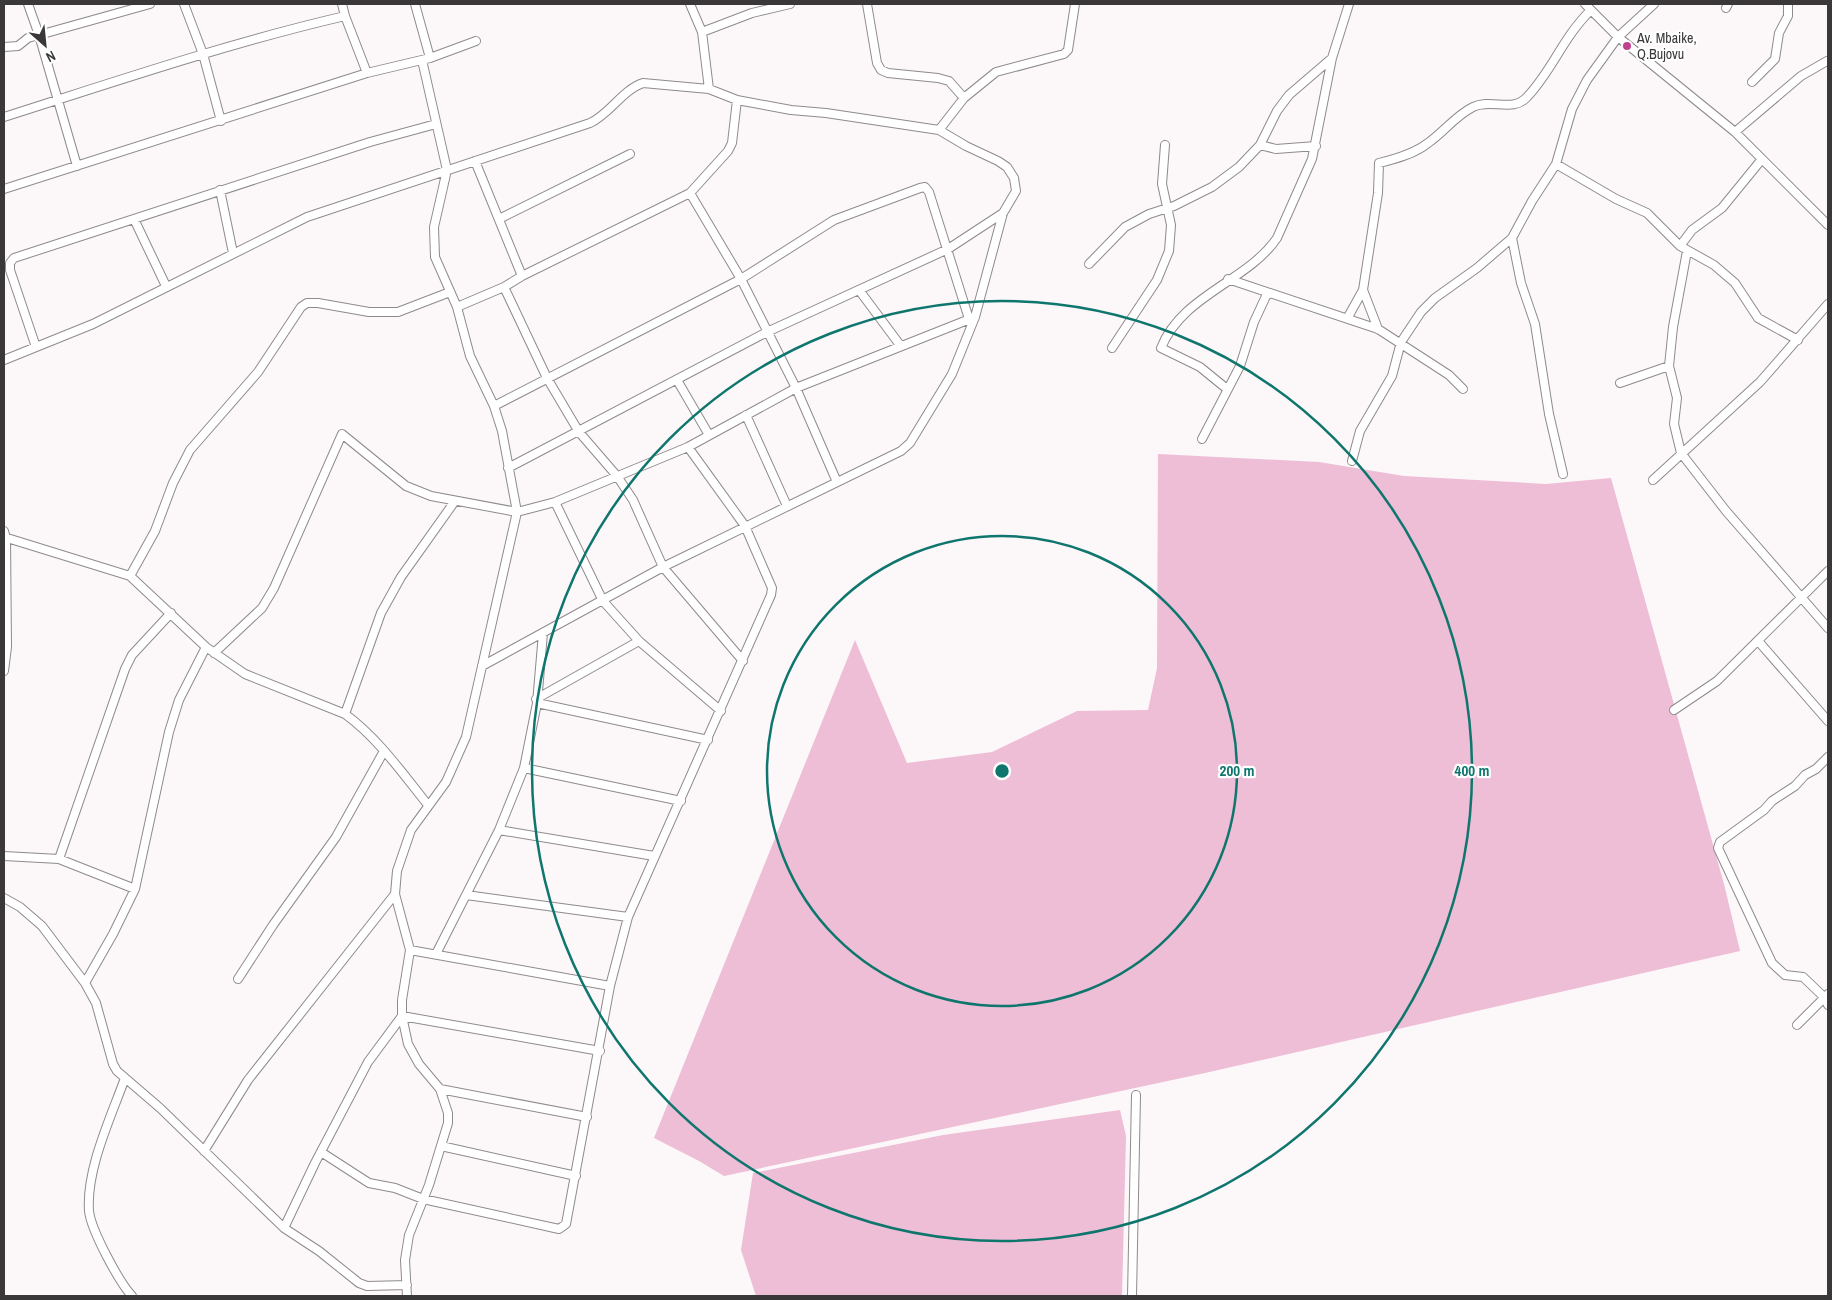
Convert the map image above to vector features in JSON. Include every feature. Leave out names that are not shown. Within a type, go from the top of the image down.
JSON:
[{"type":"street","points":[[28,4],[39,35],[56,100],[77,166]]},
{"type":"street","points":[[4,47],[18,46],[28,38],[150,4]]},
{"type":"street","points":[[184,4],[203,54],[221,121]]},
{"type":"street","points":[[342,4],[344,16],[367,73]]},
{"type":"street","points":[[407,1296],[405,1260],[409,1236],[442,1146],[448,1123],[448,1113],[440,1089],[419,1064],[408,1044],[402,1016],[402,1000],[410,950],[395,894],[397,870],[411,830],[454,769],[466,737],[517,512],[494,406],[470,356],[457,307],[435,257],[433,244],[434,227],[447,170],[436,124],[415,4]]},
{"type":"street","points":[[690,4],[702,32],[709,89]]},
{"type":"street","points":[[702,32],[752,13],[790,4]]},
{"type":"street","points":[[868,4],[877,63],[881,70],[888,73],[938,78],[949,81],[964,98]]},
{"type":"street","points":[[939,130],[964,98],[996,72],[1064,54],[1068,50],[1075,4]]},
{"type":"street","points":[[1227,388],[1200,367],[1161,348],[1180,318],[1228,279],[1251,264],[1271,246],[1276,238],[1316,146],[1332,58],[1349,4]]},
{"type":"street","points":[[1352,461],[1360,431],[1394,370],[1401,342],[1429,303],[1477,268],[1512,238],[1532,201],[1556,164],[1572,109],[1587,80],[1618,37],[1654,4]]},
{"type":"street","points":[[1752,82],[1775,59],[1779,33],[1788,16],[1788,4]]},
{"type":"street","points":[[1348,317],[1363,290],[1378,194],[1379,163],[1421,148],[1456,118],[1473,107],[1482,104],[1509,105],[1518,103],[1527,97],[1588,7],[1618,37],[1735,132],[1828,225]]},
{"type":"street","points":[[4,117],[203,54],[293,28],[344,16]]},
{"type":"street","points":[[4,189],[367,73],[426,59],[476,41]]},
{"type":"street","points":[[1090,264],[1125,227],[1149,214],[1168,208],[1221,182],[1239,167],[1260,145],[1272,120],[1296,87],[1332,58]]},
{"type":"street","points":[[1735,132],[1801,76],[1827,61]]},
{"type":"street","points":[[4,360],[92,324],[314,214],[602,118],[635,86],[643,83],[709,89],[738,100],[791,110],[826,113],[939,130],[966,146],[998,161],[1007,168],[1016,185],[1016,191],[1003,214],[972,318],[952,374],[910,443],[901,451],[663,567],[482,666]]},
{"type":"street","points":[[457,307],[504,287],[522,276],[690,193],[728,151],[732,143],[738,100]]},
{"type":"street","points":[[36,347],[10,270],[10,263],[14,258],[370,142],[436,124]]},
{"type":"street","points":[[1112,348],[1139,311],[1166,262],[1172,233],[1162,184],[1165,145]]},
{"type":"street","points":[[1260,145],[1276,149],[1316,146]]},
{"type":"street","points":[[499,219],[630,154]]},
{"type":"street","points":[[1680,246],[1692,230],[1722,208],[1762,159]]},
{"type":"street","points":[[476,161],[522,276]]},
{"type":"street","points":[[1556,164],[1616,199],[1647,213],[1680,246],[1714,265],[1735,283],[1758,318],[1798,340]]},
{"type":"street","points":[[494,406],[741,279],[834,220],[920,188],[925,188],[929,192],[972,318]]},
{"type":"street","points":[[220,190],[232,254]]},
{"type":"street","points":[[690,193],[741,279],[796,388],[837,482]]},
{"type":"street","points":[[508,468],[580,432],[767,332],[948,249],[1003,214]]},
{"type":"street","points":[[134,219],[166,286]]},
{"type":"street","points":[[1512,238],[1521,283],[1535,324],[1549,414],[1563,474]]},
{"type":"street","points":[[1687,251],[1668,366],[1678,398],[1674,424],[1681,453],[1703,484],[1828,628]]},
{"type":"street","points":[[1228,279],[1267,294],[1348,317],[1378,329],[1401,342],[1449,376],[1463,389]]},
{"type":"street","points":[[504,287],[547,378],[580,432],[617,476],[637,509],[663,567],[743,661]]},
{"type":"street","points":[[859,290],[900,345]]},
{"type":"street","points":[[1363,290],[1378,329]]},
{"type":"street","points":[[130,576],[155,531],[173,483],[190,450],[258,372],[301,308],[307,303],[318,302],[369,312],[398,312],[450,292]]},
{"type":"street","points":[[1202,439],[1245,354],[1254,322],[1267,294]]},
{"type":"street","points":[[1653,480],[1760,382],[1828,304]]},
{"type":"street","points":[[214,653],[262,608],[274,588],[342,434],[406,486],[430,496],[517,512],[555,502],[688,447],[796,388],[900,345],[972,318]]},
{"type":"street","points":[[1620,383],[1668,366]]},
{"type":"street","points":[[677,380],[709,435]]},
{"type":"street","points":[[746,415],[787,506]]},
{"type":"street","points":[[321,1152],[369,1183],[395,1188],[423,1199],[558,1229],[566,1224],[600,1051],[610,986],[628,917],[721,711],[772,591],[744,526],[688,447]]},
{"type":"street","points":[[345,714],[381,613],[401,577],[455,501]]},
{"type":"street","points":[[555,502],[602,601],[640,641],[721,711]]},
{"type":"street","points":[[4,671],[7,647],[5,535],[130,576],[206,647],[245,674],[345,714],[384,751],[428,805]]},
{"type":"street","points":[[1674,710],[1717,681],[1759,642],[1800,597],[1828,571]]},
{"type":"street","points":[[59,859],[125,669],[132,655],[171,613]]},
{"type":"street","points":[[436,954],[499,830],[524,768],[536,701],[544,633]]},
{"type":"street","points":[[536,701],[640,641]]},
{"type":"street","points":[[1759,642],[1828,721]]},
{"type":"street","points":[[85,983],[113,934],[135,888],[169,732],[179,700],[206,647]]},
{"type":"street","points":[[536,701],[708,740]]},
{"type":"street","points":[[238,979],[273,924],[336,838],[384,751]]},
{"type":"street","points":[[1828,757],[1816,769],[1805,775],[1795,786],[1772,801],[1764,810],[1720,842],[1718,848],[1772,963],[1785,975],[1803,977],[1826,996],[1828,1006]]},
{"type":"street","points":[[524,768],[681,801]]},
{"type":"street","points":[[499,830],[654,856]]},
{"type":"street","points":[[4,856],[59,859],[135,888]]},
{"type":"street","points":[[204,1151],[248,1080],[395,894]]},
{"type":"street","points":[[466,895],[628,917]]},
{"type":"street","points":[[4,898],[20,907],[42,926],[85,983],[96,1003],[113,1064],[125,1078],[160,1108],[284,1228],[319,1251],[359,1283],[367,1286],[407,1285]]},
{"type":"street","points":[[410,950],[610,986]]},
{"type":"street","points":[[1796,1025],[1826,996]]},
{"type":"street","points":[[402,1016],[600,1051]]},
{"type":"street","points":[[284,1228],[368,1062],[402,1016]]},
{"type":"street","points":[[125,1078],[106,1130],[92,1178],[89,1212],[107,1256],[132,1296]]},
{"type":"street","points":[[440,1089],[587,1118]]},
{"type":"street","points":[[1132,1296],[1136,1095]]},
{"type":"street","points":[[442,1146],[576,1176]]},
{"type":"shaded area","points":[[1158,454],[1319,462],[1404,476],[1546,484],[1611,478],[1724,884],[1740,951],[1205,1073],[724,1176],[654,1138],[855,640],[907,763],[992,752],[1077,711],[1148,710],[1157,668]]},
{"type":"shaded area","points":[[1120,1110],[1126,1136],[1122,1296],[756,1296],[741,1250],[753,1173],[943,1135]]},
{"type":"place","name":"Av. Mbaike, Q.Bujovu","points":[[1627,46]]}]
